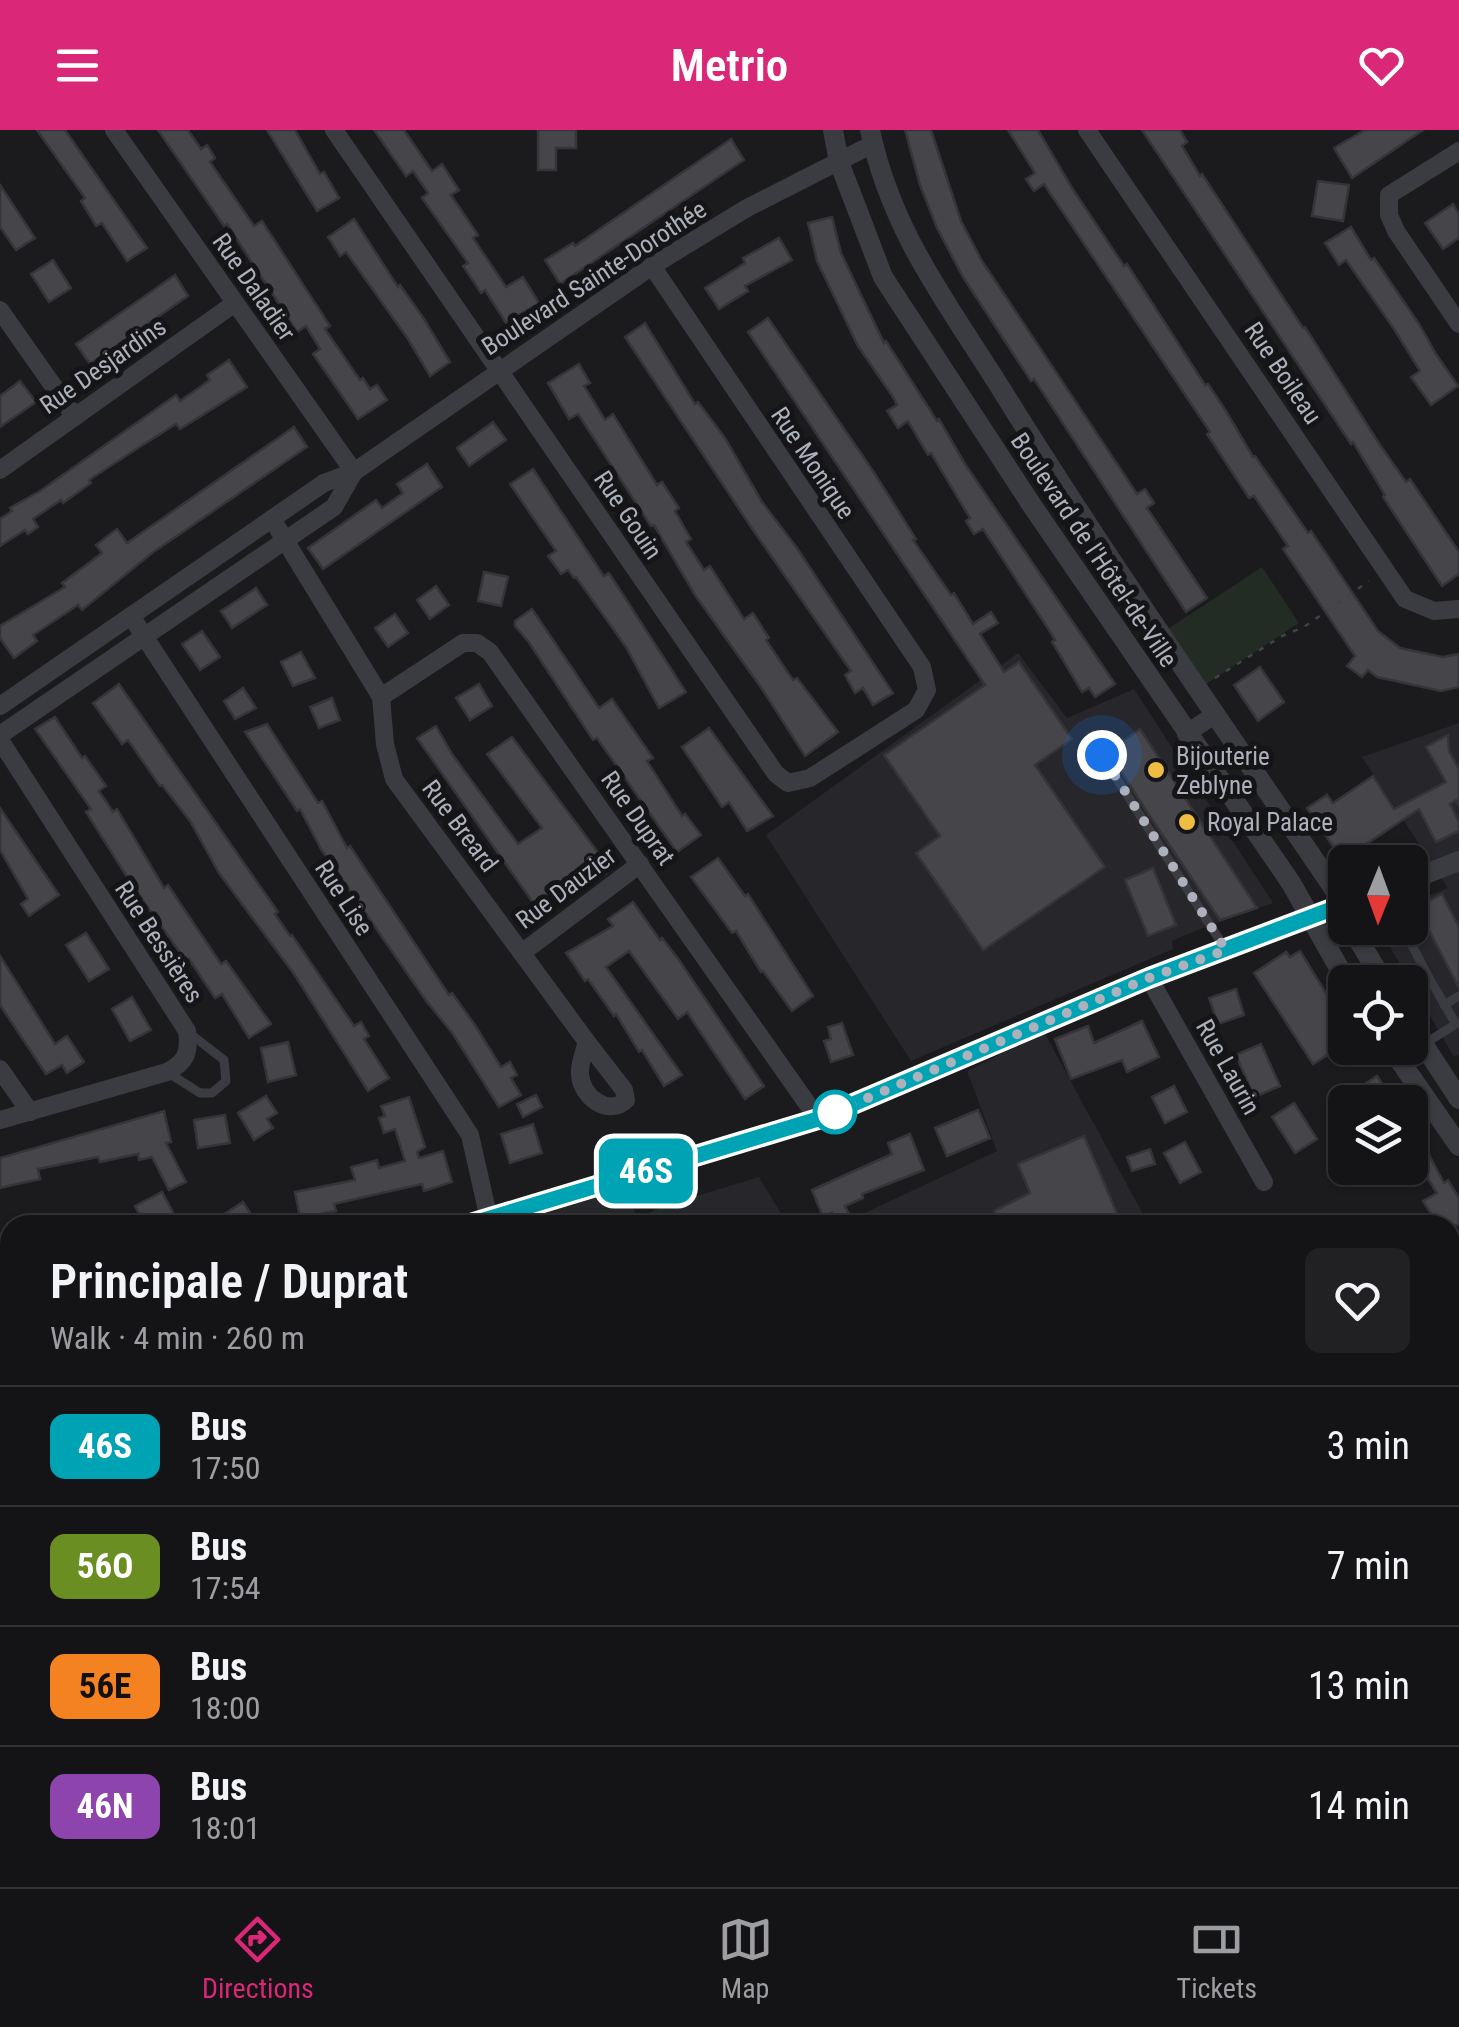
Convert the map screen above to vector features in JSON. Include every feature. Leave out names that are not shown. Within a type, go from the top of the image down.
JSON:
[{"type":"street","name":"Rue Daladier","points":[[114,130],[354,472]]},
{"type":"street","name":"Rue Gouin","points":[[334,130],[776,774],[788,783],[810,778],[916,710],[926,690]]},
{"type":"street","name":"Boulevard de l'Hôtel-de-Ville","points":[[833,130],[839,162],[883,276],[961,400],[1312,916],[1338,965]]},
{"type":"street","name":"Rue Boileau","points":[[1087,130],[1405,599],[1434,612],[1459,609]]},
{"type":"street","name":"Boulevard Sainte-Dorothée","points":[[0,706],[324,483],[354,472],[652,266],[747,208],[839,162],[871,137]]},
{"type":"street","name":"Boulevard de l'Hôtel-de-Ville","points":[[871,137],[888,194],[914,252],[1058,481],[1328,880]]},
{"type":"street","points":[[1459,151],[1390,195],[1389,215],[1459,324]]},
{"type":"street","name":"Rue Monique","points":[[652,266],[922,668],[926,690]]},
{"type":"street","name":"Rue Desjardins","points":[[0,470],[234,303]]},
{"type":"street","points":[[0,310],[75,417]]},
{"type":"street","name":"Boulevard Sainte-Dorothée","points":[[0,738],[334,507],[354,472]]},
{"type":"street","name":"Rue Breard","points":[[272,519],[381,697],[385,744],[394,779],[587,1042]]},
{"type":"street","name":"Rue Lise","points":[[131,616],[470,1136],[488,1215]]},
{"type":"street","name":"Rue Duprat","points":[[381,697],[463,644],[477,642],[490,652],[818,1119]]},
{"type":"street","points":[[1186,734],[1214,715]]},
{"type":"street","name":"Rue Bessières","points":[[0,738],[187,1031],[189,1051],[181,1064],[167,1072]]},
{"type":"street","points":[[1223,783],[1251,767]]},
{"type":"street","name":"Rue Dauzier","points":[[523,952],[640,864]]},
{"type":"street","points":[[1428,875],[1456,868]]},
{"type":"street","points":[[502,1215],[818,1119],[1149,978],[1328,912]]},
{"type":"street","name":"Rue Laurin","points":[[1149,978],[1264,1182]]},
{"type":"street","points":[[1428,1052],[1459,1099]]},
{"type":"street","points":[[1404,1065],[1459,1146]]},
{"type":"street","points":[[0,1069],[30,1112]]},
{"type":"street","points":[[0,1120],[167,1072]]},
{"type":"lane","points":[[1090,737],[1226,950]]},
{"type":"lane","points":[[1428,978],[1456,1024],[1428,1041]]},
{"type":"lane","points":[[1444,1005],[1459,996]]},
{"type":"lane","points":[[167,1072],[200,1093],[212,1093],[226,1081],[224,1060],[187,1031]]},
{"type":"path","points":[[1198,690],[1251,654],[1304,626],[1384,570]]},
{"type":"shaded area","points":[[1262,567],[1299,623],[1197,690],[1160,634]]},
{"type":"shaded area","points":[[1018,653],[1067,718],[1134,689],[1273,903],[1172,941],[1173,949],[911,1061],[766,835]]},
{"type":"shaded area","points":[[1459,723],[1459,1054],[1454,1057],[1428,1012],[1428,965],[1401,965],[1389,945],[1428,945],[1428,896],[1448,888],[1428,858],[1428,845],[1420,845],[1362,757]]},
{"type":"shaded area","points":[[1044,1032],[1144,1215],[860,1215],[997,1151],[967,1071]]},
{"type":"shaded area","points":[[759,1177],[782,1215],[667,1215],[664,1206]]},
{"type":"shaded area","points":[[624,1189],[636,1215],[534,1215]]},
{"type":"shaded area","points":[[664,1206],[667,1215],[644,1215]]},
{"type":"building","points":[[37,130],[65,130],[147,248],[127,261],[102,223],[96,226],[81,201],[85,198]]},
{"type":"building","points":[[158,130],[188,130],[201,149],[207,145],[215,158],[210,162],[254,226],[262,221],[330,326],[325,329],[360,380],[363,378],[370,389],[377,385],[387,400],[358,419],[313,354],[320,349],[306,326],[297,332],[227,224],[224,226]]},
{"type":"building","points":[[267,130],[295,130],[339,198],[317,211]]},
{"type":"building","points":[[374,130],[404,130],[432,171],[442,164],[459,190],[451,195],[478,235],[473,238],[506,287],[523,277],[539,303],[506,323],[485,290],[481,293],[463,266],[468,263],[422,198],[428,193],[413,171],[406,176]]},
{"type":"building","points":[[538,130],[576,130],[576,148],[556,148],[556,170],[538,170]]},
{"type":"building","points":[[905,130],[931,130],[961,221],[982,261],[1137,494],[1145,489],[1154,503],[1147,508],[1207,598],[1186,612],[963,277],[920,185]]},
{"type":"building","points":[[1008,130],[1038,130],[1072,188],[1124,266],[1127,264],[1205,385],[1208,384],[1253,457],[1308,533],[1311,531],[1378,631],[1400,648],[1443,657],[1459,654],[1459,687],[1441,691],[1377,677],[1368,670],[1362,677],[1347,666],[1355,656],[1283,549],[1288,546],[1254,496],[1249,498],[1207,434],[1210,432],[1044,184],[1034,191],[1026,179],[1035,173]]},
{"type":"building","points":[[1142,130],[1180,130],[1187,142],[1182,146],[1200,176],[1305,327],[1380,445],[1406,482],[1410,479],[1459,552],[1459,574],[1442,586],[1383,497],[1353,442]]},
{"type":"building","points":[[1365,130],[1423,130],[1352,178],[1334,148]]},
{"type":"building","points":[[731,139],[744,160],[560,284],[545,260],[573,243],[575,246]]},
{"type":"building","points":[[1318,181],[1349,185],[1343,221],[1312,216]]},
{"type":"building","points":[[0,185],[35,238],[16,250],[0,227]]},
{"type":"building","points":[[1453,204],[1459,214],[1459,238],[1443,249],[1425,223]]},
{"type":"building","points":[[832,217],[841,253],[884,343],[1115,684],[1095,697],[1089,688],[1082,692],[1049,630],[983,529],[974,534],[966,521],[970,518],[908,421],[898,428],[887,411],[897,405],[858,346],[817,261],[808,223]]},
{"type":"building","points":[[354,219],[450,362],[430,376],[346,252],[340,256],[328,237]]},
{"type":"building","points":[[1351,227],[1458,386],[1431,405],[1411,377],[1420,371],[1394,329],[1346,260],[1339,265],[1325,243]]},
{"type":"building","points":[[779,238],[792,260],[745,286],[748,291],[719,309],[705,288],[745,263],[743,258]]},
{"type":"building","points":[[53,260],[71,288],[49,302],[31,274]]},
{"type":"building","points":[[175,275],[188,296],[90,364],[76,344]]},
{"type":"building","points":[[768,318],[873,471],[951,595],[954,593],[973,624],[991,612],[998,623],[980,634],[1004,672],[1019,662],[1072,739],[1035,765],[1105,867],[983,950],[916,853],[940,836],[884,755],[985,685],[748,332]]},
{"type":"building","points":[[645,323],[695,404],[698,402],[725,438],[762,502],[893,693],[873,705],[863,688],[855,693],[845,675],[851,671],[625,337]]},
{"type":"building","points":[[229,360],[247,387],[180,429],[176,424],[138,448],[89,480],[91,483],[63,503],[61,500],[33,519],[38,527],[28,534],[25,530],[0,546],[0,519],[12,511],[10,508],[176,395],[180,401],[210,380],[207,375]]},
{"type":"building","points":[[579,364],[590,383],[584,386],[605,420],[613,414],[657,485],[662,482],[679,508],[675,511],[691,539],[686,542],[704,570],[710,566],[744,619],[753,613],[793,680],[797,678],[838,732],[805,756],[578,414],[569,419],[548,383]]},
{"type":"building","points":[[20,381],[36,402],[0,427],[0,396]]},
{"type":"building","points":[[493,422],[506,440],[469,466],[457,448]]},
{"type":"building","points":[[294,427],[307,447],[152,553],[82,610],[78,605],[33,635],[37,641],[14,658],[0,638],[0,626],[65,587],[62,583],[102,553],[96,545],[117,529],[127,543]]},
{"type":"building","points":[[427,464],[442,487],[323,569],[308,548],[376,500],[382,508],[403,493],[397,484]]},
{"type":"building","points":[[533,469],[604,576],[609,573],[686,692],[659,708],[626,647],[576,577],[568,570],[561,574],[548,556],[556,551],[510,484]]},
{"type":"building","points":[[484,572],[508,577],[501,606],[478,601]]},
{"type":"building","points":[[436,586],[449,605],[430,619],[417,600]]},
{"type":"building","points":[[256,588],[267,605],[232,628],[221,611]]},
{"type":"building","points":[[532,609],[599,708],[612,699],[653,758],[647,761],[682,816],[685,814],[701,835],[677,852],[597,738],[593,740],[515,626],[515,621]]},
{"type":"building","points":[[395,614],[408,633],[388,647],[375,628]]},
{"type":"building","points":[[202,631],[220,657],[200,670],[182,644]]},
{"type":"building","points":[[301,652],[315,678],[293,686],[281,662]]},
{"type":"building","points":[[1260,667],[1284,702],[1258,721],[1234,685]]},
{"type":"building","points":[[119,684],[354,1026],[361,1022],[369,1036],[364,1039],[389,1078],[368,1091],[294,974],[219,873],[190,821],[128,740],[122,744],[93,703]]},
{"type":"building","points":[[479,684],[492,706],[470,720],[456,698]]},
{"type":"building","points":[[243,688],[256,708],[235,719],[224,701]]},
{"type":"building","points":[[332,698],[340,720],[319,728],[310,707]]},
{"type":"building","points":[[55,717],[106,786],[99,791],[113,812],[117,809],[164,888],[168,885],[221,964],[226,961],[271,1024],[249,1038],[222,994],[215,998],[134,888],[86,812],[91,809],[35,729]]},
{"type":"building","points":[[267,724],[449,995],[452,993],[501,1067],[510,1062],[517,1075],[511,1078],[521,1095],[499,1107],[453,1034],[321,849],[300,809],[297,811],[245,732]]},
{"type":"building","points":[[436,726],[518,844],[542,828],[487,754],[512,737],[611,870],[541,914],[417,738]]},
{"type":"building","points":[[709,728],[773,816],[747,831],[729,802],[722,807],[682,747]]},
{"type":"building","points":[[1140,729],[1257,908],[1220,920],[1145,809],[1108,751]]},
{"type":"building","points":[[1448,735],[1449,751],[1459,769],[1459,805],[1456,800],[1450,804],[1459,831],[1436,842],[1419,809],[1365,845],[1332,845],[1307,808],[1327,795],[1333,803],[1373,776],[1394,809],[1446,782],[1426,747]]},
{"type":"building","points":[[0,808],[59,895],[29,916],[21,904],[28,899],[0,850]]},
{"type":"building","points":[[718,858],[745,896],[748,894],[813,996],[792,1011],[761,972],[736,931],[732,933],[691,877]]},
{"type":"building","points":[[1153,868],[1176,925],[1148,936],[1125,880]]},
{"type":"building","points":[[1442,894],[1459,927],[1459,988],[1428,928],[1428,901]]},
{"type":"building","points":[[633,902],[679,960],[764,1086],[745,1099],[687,1012],[678,1019],[629,951],[606,967],[682,1075],[664,1086],[616,1014],[588,979],[585,981],[566,953],[613,926],[608,919]]},
{"type":"building","points":[[86,933],[109,969],[89,981],[66,945]]},
{"type":"building","points":[[1300,951],[1328,996],[1328,1055],[1313,1064],[1254,973],[1286,952],[1290,957]]},
{"type":"building","points":[[0,956],[55,1044],[67,1036],[84,1062],[67,1073],[62,1065],[46,1074],[0,1005]]},
{"type":"building","points":[[1236,989],[1244,1015],[1218,1024],[1209,998]]},
{"type":"building","points":[[132,997],[151,1030],[130,1041],[112,1009]]},
{"type":"building","points":[[1142,1021],[1159,1057],[1127,1072],[1122,1060],[1071,1079],[1055,1039],[1088,1026],[1094,1043]]},
{"type":"building","points":[[842,1023],[853,1055],[831,1062],[824,1041],[831,1039],[828,1027]]},
{"type":"building","points":[[288,1042],[296,1075],[268,1082],[261,1048]]},
{"type":"building","points":[[1261,1044],[1280,1086],[1254,1097],[1236,1055]]},
{"type":"building","points":[[1377,1076],[1383,1085],[1364,1085]]},
{"type":"building","points":[[1174,1086],[1187,1112],[1165,1123],[1152,1097]]},
{"type":"building","points":[[536,1095],[542,1107],[523,1117],[517,1104]]},
{"type":"building","points":[[266,1096],[277,1113],[267,1119],[273,1128],[254,1140],[238,1113]]},
{"type":"building","points":[[409,1097],[425,1147],[417,1152],[419,1158],[443,1151],[452,1182],[424,1191],[422,1184],[334,1204],[336,1211],[299,1215],[295,1192],[355,1180],[351,1167],[377,1160],[379,1168],[405,1161],[395,1129],[384,1133],[379,1118],[385,1116],[381,1106]]},
{"type":"building","points":[[1294,1103],[1317,1139],[1295,1153],[1272,1117]]},
{"type":"building","points":[[978,1110],[990,1138],[947,1156],[935,1128]]},
{"type":"building","points":[[164,1111],[171,1142],[166,1143],[186,1182],[169,1190],[152,1157],[139,1160],[138,1154],[38,1169],[40,1179],[0,1188],[0,1158]]},
{"type":"building","points":[[225,1115],[230,1143],[198,1148],[194,1120]]},
{"type":"building","points":[[533,1124],[542,1153],[510,1163],[501,1134]]},
{"type":"building","points":[[910,1134],[924,1170],[862,1194],[863,1198],[845,1206],[849,1214],[822,1215],[812,1190],[892,1154],[888,1143]]},
{"type":"building","points":[[1084,1136],[1118,1215],[996,1215],[994,1211],[1030,1193],[1018,1164]]},
{"type":"building","points":[[1185,1142],[1201,1172],[1180,1183],[1164,1153]]},
{"type":"building","points":[[1150,1149],[1155,1164],[1132,1171],[1127,1157]]},
{"type":"building","points":[[1428,1153],[1444,1183],[1448,1180],[1459,1198],[1459,1215],[1432,1215],[1423,1201],[1437,1193],[1428,1179]]},
{"type":"building","points":[[162,1192],[175,1215],[140,1215],[135,1206]]},
{"type":"building","points":[[243,1202],[251,1215],[223,1215]]},
{"type":"bus line","name":"46S","points":[[500,1215],[818,1119],[1149,978],[1328,910]]},
{"type":"place","name":"Bijouterie Zeblyne","points":[[1156,770]]},
{"type":"place","name":"Royal Palace","points":[[1187,822]]},
{"type":"route","points":[[835,1112],[1149,978],[1226,950],[1102,755]]}]
